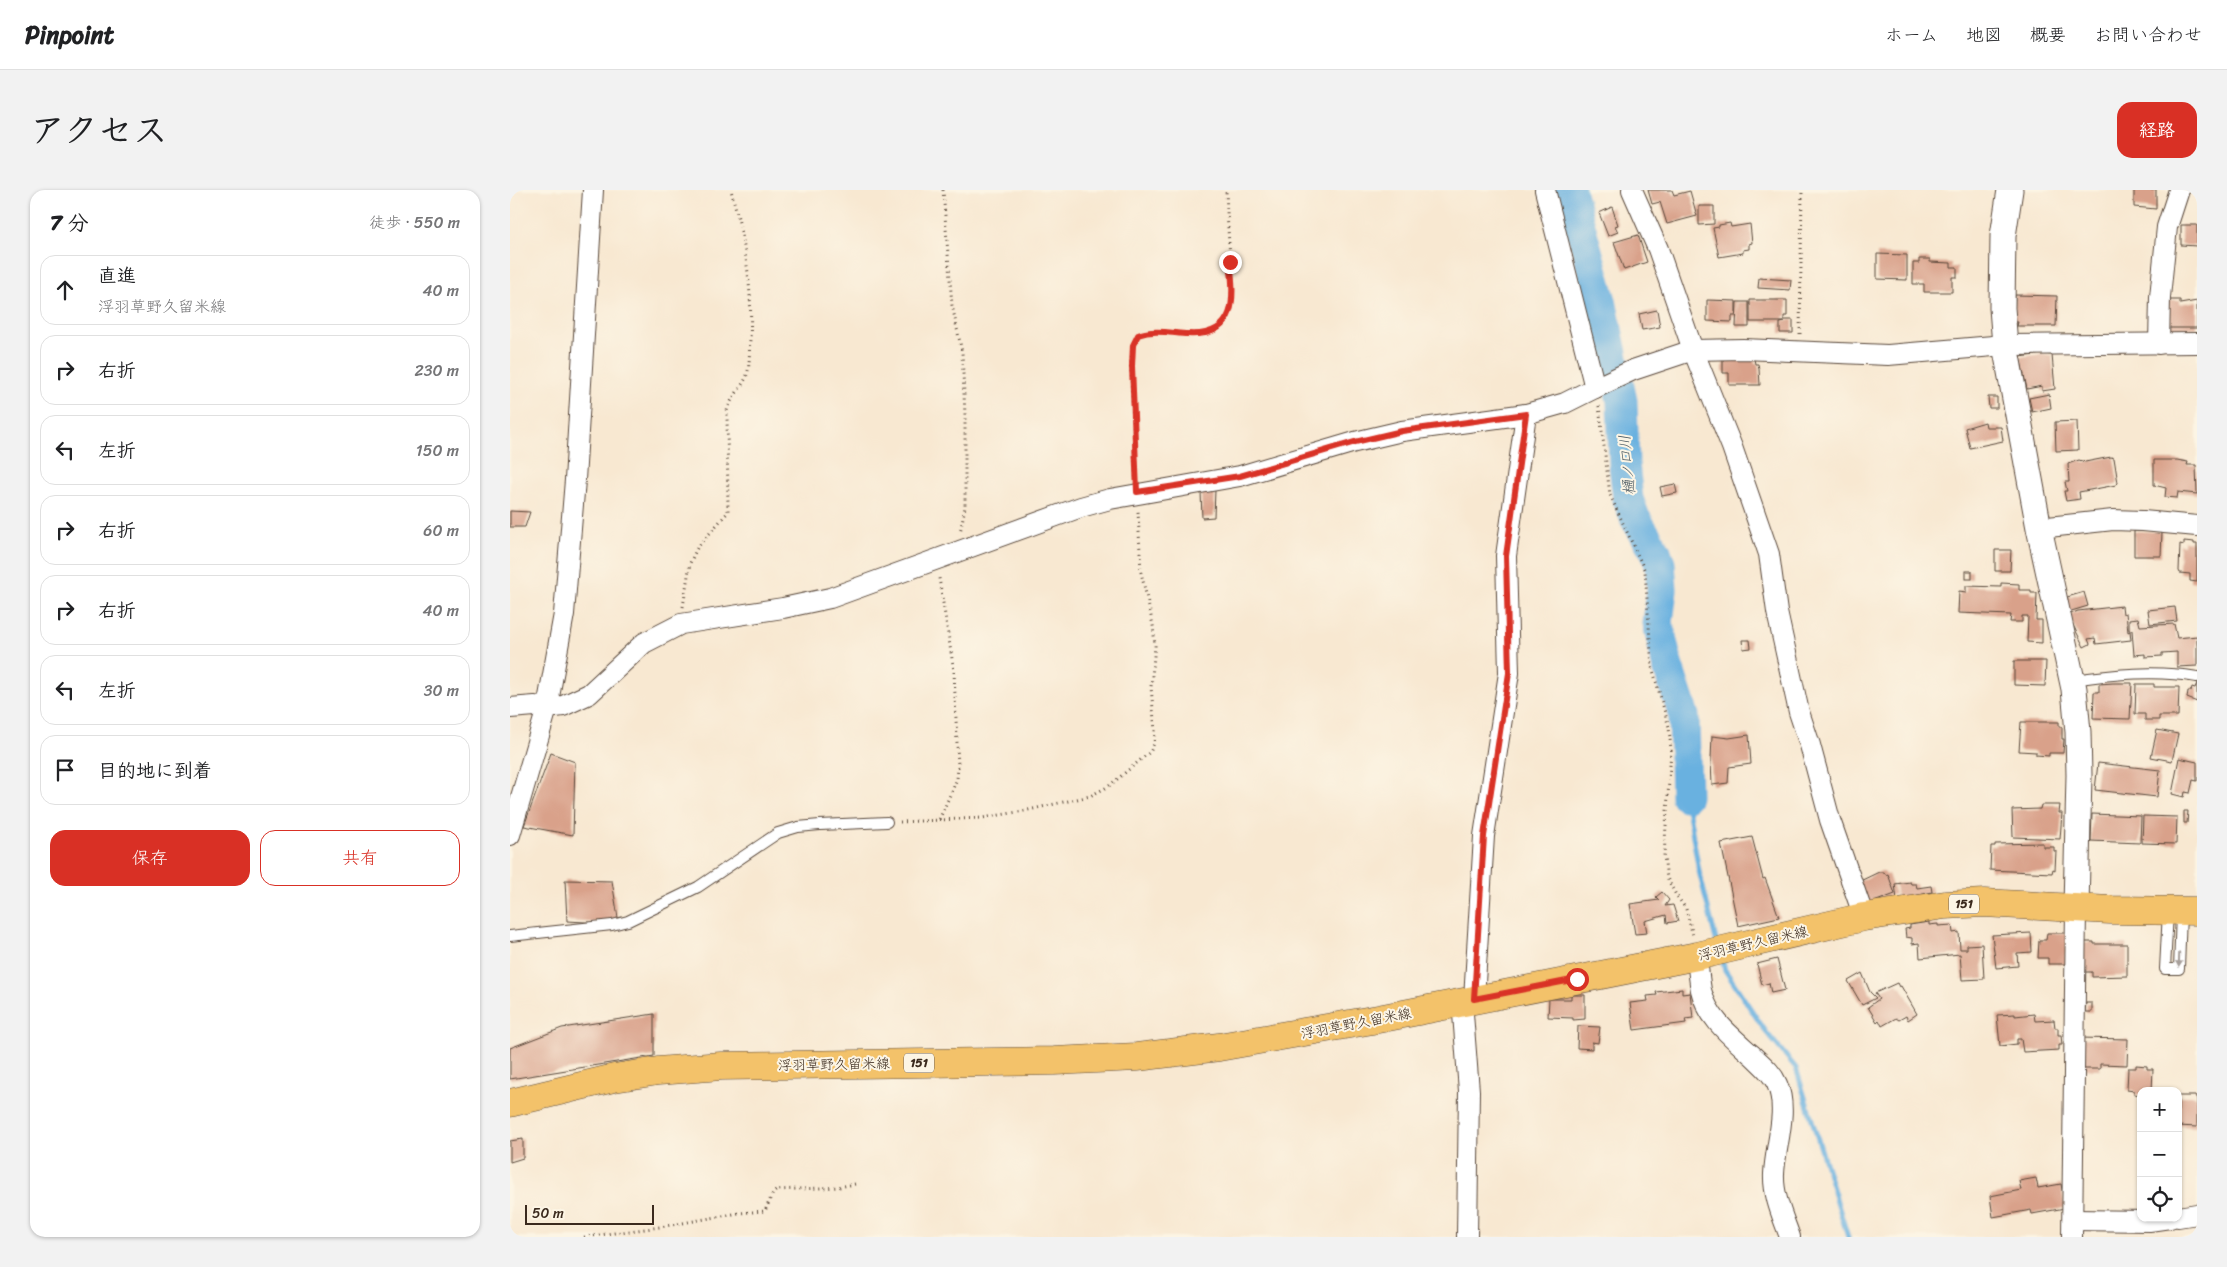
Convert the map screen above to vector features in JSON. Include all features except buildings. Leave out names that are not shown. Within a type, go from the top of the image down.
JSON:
[{"type":"main road","name":"浮羽草野久留米線","points":[[510,1103],[614,1078],[658,1071],[721,1066],[992,1062],[1137,1056],[1219,1047],[1294,1035],[1701,955],[1864,917],[1937,906],[1984,903],[2182,911]]},
{"type":"street","points":[[510,835],[547,708],[564,614],[575,480],[593,190]]},
{"type":"street","points":[[1545,190],[1599,386]]},
{"type":"street","points":[[1632,190],[1658,249],[1769,554],[1777,612],[1799,712],[1830,820],[1864,917]]},
{"type":"street","points":[[2010,190],[2003,236],[2002,308],[2005,345],[2039,528],[2072,680],[2078,732],[2079,775],[2072,1229],[2139,1222]]},
{"type":"street","points":[[2159,344],[2160,297],[2167,227],[2179,190]]},
{"type":"street","points":[[510,708],[563,706],[589,694],[644,643],[681,624],[783,608],[830,598],[1081,507],[1137,492],[1240,476],[1355,442],[1402,431],[1526,414],[1565,403],[1633,370],[1694,350],[1743,349],[1888,356],[2005,345],[2197,343]]},
{"type":"street","points":[[1467,1237],[1468,1000],[1484,836],[1509,673],[1506,556],[1526,414]]},
{"type":"street","points":[[2039,528],[2112,520],[2197,526]]},
{"type":"street","points":[[1701,955],[1701,990],[1706,1005],[1716,1022],[1769,1072],[1776,1082],[1781,1095],[1782,1112],[1774,1174],[1774,1189],[1790,1237]]},
{"type":"street","points":[[2182,1216],[2197,1214]]},
{"type":"lane","points":[[2072,680],[2121,673],[2197,677]]},
{"type":"lane","points":[[510,936],[612,926],[628,922],[698,887],[778,833],[798,827],[887,822]]},
{"type":"lane","points":[[2182,911],[2179,969],[2166,969],[2182,911]]},
{"type":"path","points":[[681,624],[684,588],[690,563],[697,548],[728,512],[730,504],[727,411],[730,400],[748,372],[751,315],[750,280],[742,232],[731,190]]},
{"type":"path","points":[[939,820],[957,779],[958,767],[954,671],[945,555],[960,538],[965,507],[967,449],[962,352],[952,305],[943,190]]},
{"type":"path","points":[[887,822],[982,818],[1024,811],[1090,796],[1109,786],[1150,752],[1155,738],[1152,687],[1155,646],[1153,625],[1141,572],[1132,366],[1133,345],[1138,335],[1150,330],[1203,334],[1216,330],[1226,321],[1232,304],[1233,287],[1226,190]]},
{"type":"path","points":[[1800,352],[1802,190]]},
{"type":"path","points":[[1599,386],[1606,476],[1610,495],[1645,571],[1652,667],[1669,727],[1671,750],[1664,856],[1668,878],[1676,895],[1686,908],[1701,955]]},
{"type":"path","points":[[584,1237],[660,1227],[739,1213],[759,1213],[765,1211],[773,1193],[777,1190],[838,1187],[855,1184]]},
{"type":"waterway","name":"樋ノ口川","points":[[1570,190],[1601,301],[1622,401],[1624,464],[1628,499],[1635,518],[1656,552],[1660,564],[1662,589],[1658,623],[1667,664],[1684,716],[1686,796]]},
{"type":"waterway","points":[[1686,796],[1699,871],[1717,944]]},
{"type":"waterway","points":[[1722,959],[1725,970],[1766,1032],[1796,1068],[1848,1237]]},
{"type":"route","points":[[1230,262],[1233,287],[1232,304],[1226,321],[1216,330],[1203,334],[1188,334],[1150,330],[1138,335],[1133,345],[1132,366],[1137,492],[1240,476],[1355,442],[1402,431],[1526,414],[1508,532],[1506,556],[1509,673],[1484,836],[1474,999],[1577,979]]}]
